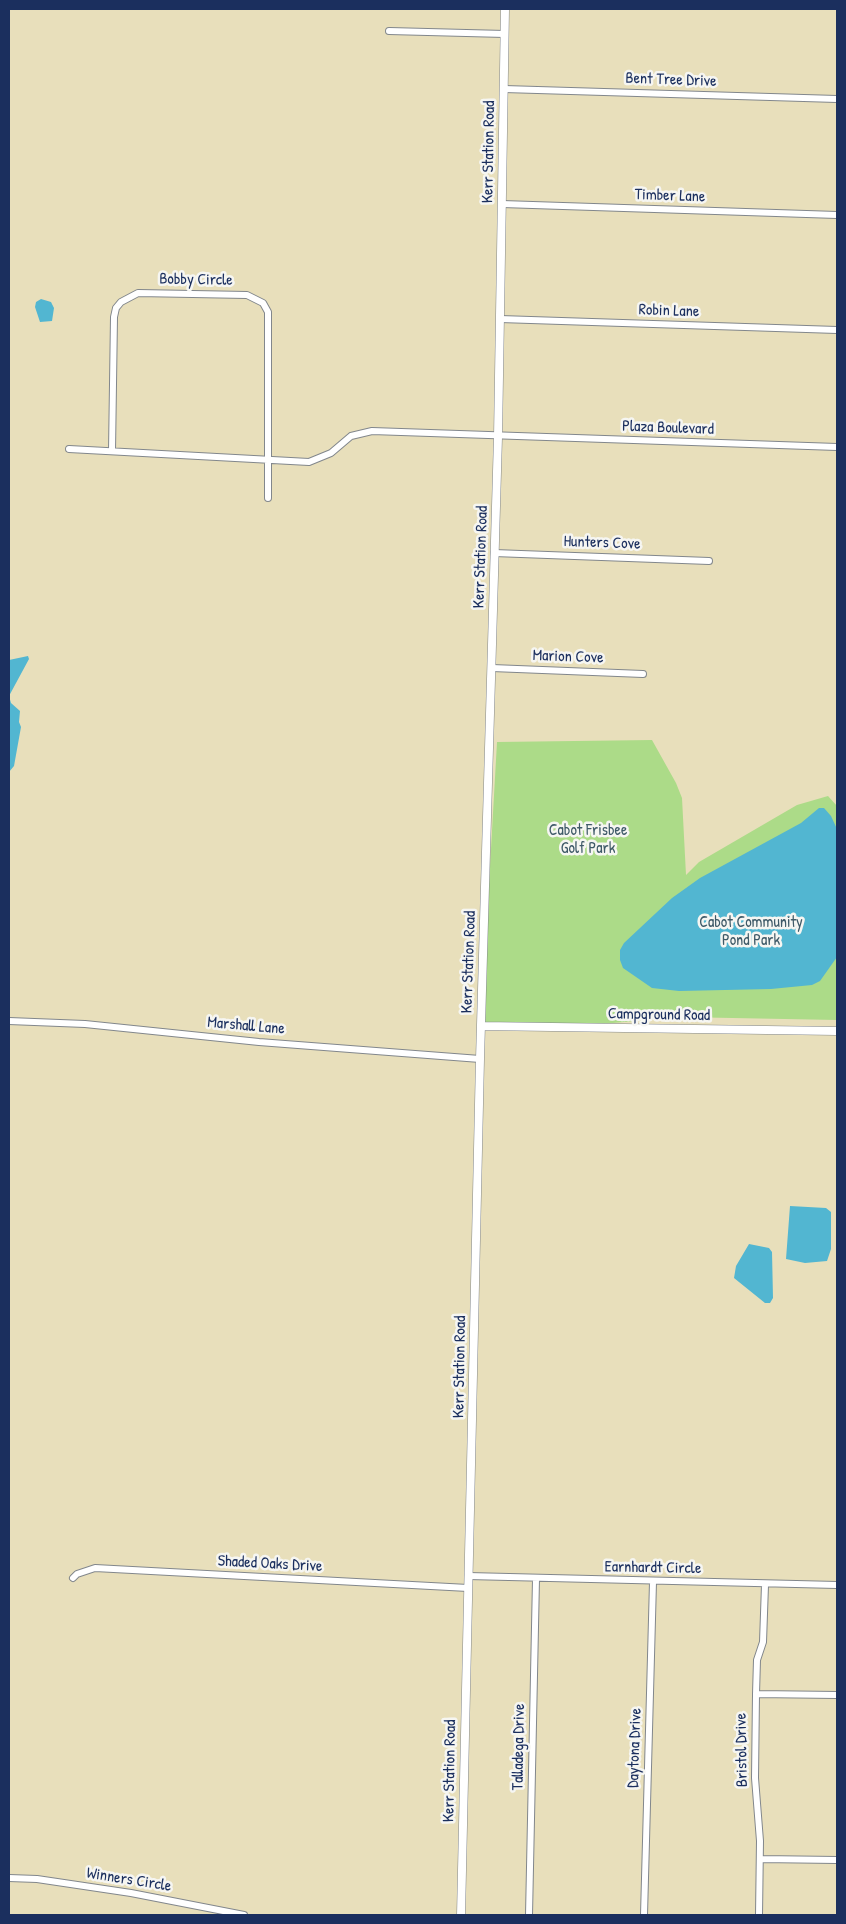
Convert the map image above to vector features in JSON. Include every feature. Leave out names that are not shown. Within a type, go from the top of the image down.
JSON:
[{"type":"street","name":"Kerr Station Road","points":[[461,1915],[480,1059],[498,437],[505,9]]},
{"type":"street","points":[[389,30],[505,34]]},
{"type":"street","name":"Bent Tree Drive","points":[[504,89],[837,99]]},
{"type":"street","name":"Timber Lane","points":[[502,204],[837,215]]},
{"type":"street","name":"Bobby Circle","points":[[112,451],[114,317],[116,308],[121,302],[138,293],[247,295],[263,303],[268,312],[268,498]]},
{"type":"street","name":"Robin Lane","points":[[500,319],[837,330]]},
{"type":"street","name":"Plaza Boulevard","points":[[69,449],[309,462],[331,452],[350,436],[360,432],[837,447]]},
{"type":"street","name":"Hunters Cove","points":[[494,553],[709,561]]},
{"type":"street","name":"Marion Cove","points":[[492,668],[643,674]]},
{"type":"street","name":"Marshall Lane","points":[[9,1021],[85,1024],[259,1042],[480,1059]]},
{"type":"street","name":"Campground Road","points":[[481,1026],[837,1032]]},
{"type":"street","name":"Shaded Oaks Drive","points":[[72,1578],[77,1574],[95,1568],[468,1588]]},
{"type":"street","name":"Earnhardt Circle","points":[[468,1576],[837,1586]]},
{"type":"street","name":"Talladega Drive","points":[[529,1915],[536,1579]]},
{"type":"street","name":"Daytona Drive","points":[[644,1915],[653,1582]]},
{"type":"street","name":"Bristol Drive","points":[[759,1915],[760,1858],[754,1778],[756,1694],[758,1660],[764,1642],[765,1585]]},
{"type":"street","points":[[756,1694],[837,1695]]},
{"type":"street","points":[[760,1858],[837,1860]]},
{"type":"street","name":"Winners Circle","points":[[9,1878],[37,1879],[131,1892],[244,1915]]},
{"type":"green space","name":"Cabot Frisbee Golf Park","points":[[652,740],[676,783],[682,798],[686,875],[699,862],[797,805],[828,796],[837,806],[837,1020],[680,1017],[568,1027],[481,1026],[497,742]]},
{"type":"water","points":[[41,299],[51,302],[54,308],[52,321],[40,322],[35,307],[36,302]]},
{"type":"water","points":[[28,656],[29,659],[9,696],[9,660]]},
{"type":"water","points":[[9,696],[11,703],[20,711],[19,722],[21,727],[14,766],[9,772]]},
{"type":"water","name":"Cabot Community Pond Park","points":[[819,808],[824,808],[831,816],[837,829],[837,957],[820,981],[812,985],[771,989],[679,991],[652,988],[623,968],[620,960],[620,950],[624,943],[672,898],[700,878],[801,823]]},
{"type":"water","points":[[790,1206],[826,1208],[831,1212],[831,1249],[827,1261],[805,1263],[786,1259]]},
{"type":"water","points":[[749,1244],[769,1248],[772,1252],[773,1298],[770,1303],[765,1303],[734,1278],[736,1266]]}]
